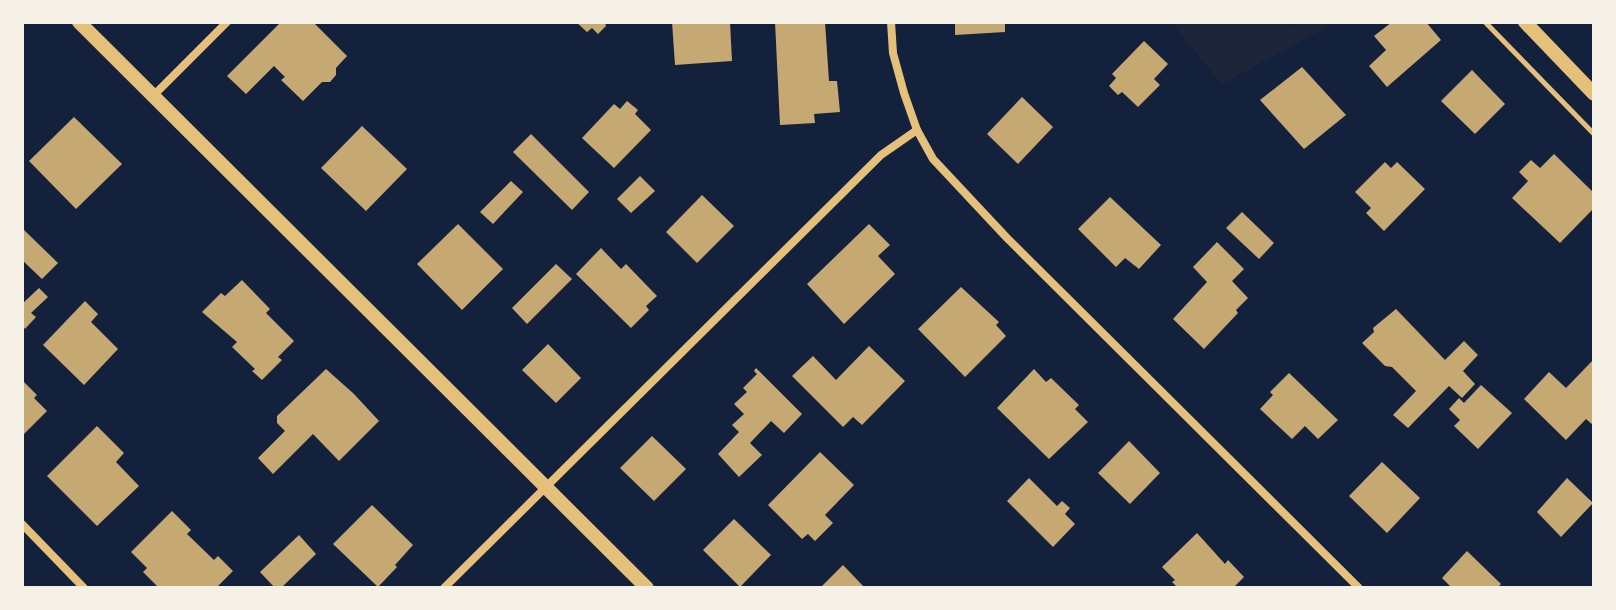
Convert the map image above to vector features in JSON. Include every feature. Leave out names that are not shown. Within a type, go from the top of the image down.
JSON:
[{"type":"street","points":[[79,22],[647,588]]},
{"type":"street","points":[[154,95],[227,22]]},
{"type":"street","points":[[891,22],[893,53],[917,130],[933,159],[1359,588]]},
{"type":"street","points":[[1525,22],[1594,94]]},
{"type":"street","points":[[444,588],[881,155],[917,130]]},
{"type":"street","points":[[22,524],[84,588]]},
{"type":"path","points":[[1485,22],[1594,134]]},
{"type":"shaded area","points":[[1171,22],[1271,22],[1291,26],[1298,22],[1336,22],[1222,84]]},
{"type":"building","points":[[281,22],[313,22],[347,56],[336,68],[336,75],[330,82],[322,82],[303,101],[281,80],[285,77],[274,66],[246,94],[227,76]]},
{"type":"building","points":[[576,22],[605,22],[606,26],[598,34],[592,28],[587,32]]},
{"type":"building","points":[[672,22],[730,22],[732,61],[675,65]]},
{"type":"building","points":[[775,22],[825,22],[829,81],[837,81],[840,112],[814,114],[815,123],[780,125]]},
{"type":"building","points":[[955,22],[1005,22],[1005,32],[955,35]]},
{"type":"building","points":[[1392,22],[1426,22],[1441,40],[1387,87],[1369,66],[1386,50],[1374,36]]},
{"type":"building","points":[[1144,41],[1168,64],[1154,79],[1160,85],[1138,107],[1122,92],[1118,95],[1109,86],[1116,78],[1112,74]]},
{"type":"building","points":[[1302,67],[1346,115],[1304,149],[1260,100]]},
{"type":"building","points":[[1472,70],[1505,104],[1475,134],[1441,101]]},
{"type":"building","points":[[1022,97],[1053,127],[1018,164],[987,134]]},
{"type":"building","points":[[627,101],[638,110],[635,114],[651,130],[614,168],[582,138],[614,104],[620,109]]},
{"type":"building","points":[[74,117],[122,164],[76,209],[29,161]]},
{"type":"building","points":[[362,126],[407,169],[366,211],[321,168]]},
{"type":"building","points":[[531,134],[589,192],[572,210],[513,152]]},
{"type":"building","points":[[1554,154],[1594,193],[1594,208],[1560,243],[1512,198],[1528,181],[1519,172],[1531,160],[1540,168]]},
{"type":"building","points":[[1385,162],[1391,168],[1397,162],[1425,189],[1384,231],[1366,213],[1371,208],[1355,192]]},
{"type":"building","points":[[640,176],[655,191],[631,213],[617,199]]},
{"type":"building","points":[[511,181],[523,192],[493,224],[480,212]]},
{"type":"building","points":[[702,195],[734,226],[697,263],[666,232]]},
{"type":"building","points":[[1110,197],[1161,245],[1139,269],[1125,258],[1116,267],[1078,229]]},
{"type":"building","points":[[1242,212],[1274,243],[1259,259],[1226,228]]},
{"type":"building","points":[[458,224],[503,269],[462,310],[417,264]]},
{"type":"building","points":[[869,224],[890,245],[878,256],[895,274],[844,324],[807,284]]},
{"type":"building","points":[[22,228],[58,263],[42,279],[22,260]]},
{"type":"building","points":[[1217,242],[1244,269],[1232,281],[1248,298],[1204,349],[1173,319],[1207,282],[1193,267]]},
{"type":"building","points":[[601,248],[621,269],[626,264],[657,296],[646,306],[649,310],[631,328],[576,274]]},
{"type":"building","points":[[556,264],[572,279],[527,324],[512,308]]},
{"type":"building","points":[[242,280],[270,309],[266,313],[294,341],[278,357],[282,360],[262,380],[232,347],[237,342],[202,312],[221,293],[225,296]]},
{"type":"building","points":[[961,287],[999,322],[996,325],[1006,336],[965,377],[918,329]]},
{"type":"building","points":[[39,288],[48,297],[31,313],[36,317],[25,329],[22,325],[22,304]]},
{"type":"building","points":[[85,301],[98,314],[91,322],[118,349],[84,385],[43,345]]},
{"type":"building","points":[[1396,309],[1445,360],[1464,341],[1478,355],[1463,371],[1475,384],[1462,398],[1449,386],[1408,428],[1393,415],[1416,391],[1362,343],[1374,332],[1373,328]]},
{"type":"building","points":[[548,344],[581,378],[556,403],[522,370]]},
{"type":"building","points":[[869,346],[905,381],[862,425],[853,417],[843,427],[792,376],[813,356],[836,380]]},
{"type":"building","points":[[1594,359],[1594,426],[1586,419],[1566,440],[1524,399],[1549,372],[1566,388]]},
{"type":"building","points":[[756,368],[802,414],[784,433],[771,421],[750,443],[762,455],[739,477],[718,454],[739,432],[732,425],[744,414],[734,404],[747,392],[743,388],[757,374],[754,371]]},
{"type":"building","points":[[326,369],[379,421],[339,461],[313,434],[273,474],[258,458],[285,431],[277,423],[277,416]]},
{"type":"building","points":[[1034,369],[1046,382],[1051,378],[1079,405],[1075,409],[1088,422],[1049,459],[997,408]]},
{"type":"building","points":[[1289,373],[1338,420],[1318,439],[1305,426],[1292,439],[1260,409],[1273,395],[1270,392]]},
{"type":"building","points":[[22,380],[47,411],[22,436]]},
{"type":"building","points":[[1481,385],[1512,413],[1478,449],[1454,426],[1460,420],[1449,409],[1459,398],[1464,403]]},
{"type":"building","points":[[97,426],[124,453],[116,462],[139,486],[97,526],[47,476]]},
{"type":"building","points":[[652,436],[686,469],[654,501],[620,468]]},
{"type":"building","points":[[1129,441],[1160,473],[1130,504],[1098,473]]},
{"type":"building","points":[[820,452],[854,485],[825,515],[833,523],[815,541],[808,534],[802,539],[768,505]]},
{"type":"building","points":[[1382,462],[1420,498],[1387,533],[1349,496]]},
{"type":"building","points":[[1029,478],[1057,506],[1062,501],[1070,508],[1065,514],[1075,524],[1053,547],[1007,501]]},
{"type":"building","points":[[1567,478],[1593,503],[1561,537],[1537,512]]},
{"type":"building","points":[[372,505],[413,545],[378,587],[333,544]]},
{"type":"building","points":[[172,511],[191,530],[187,534],[214,560],[218,556],[233,571],[216,588],[159,588],[143,572],[147,568],[131,552]]},
{"type":"building","points":[[734,519],[771,555],[740,587],[703,550]]},
{"type":"building","points":[[1197,533],[1225,564],[1228,560],[1244,577],[1233,588],[1178,588],[1172,582],[1175,580],[1162,567]]},
{"type":"building","points":[[299,535],[316,554],[281,588],[275,588],[260,572]]},
{"type":"building","points":[[1467,551],[1501,584],[1497,588],[1452,588],[1442,578]]},
{"type":"building","points":[[843,565],[865,588],[820,588]]}]
